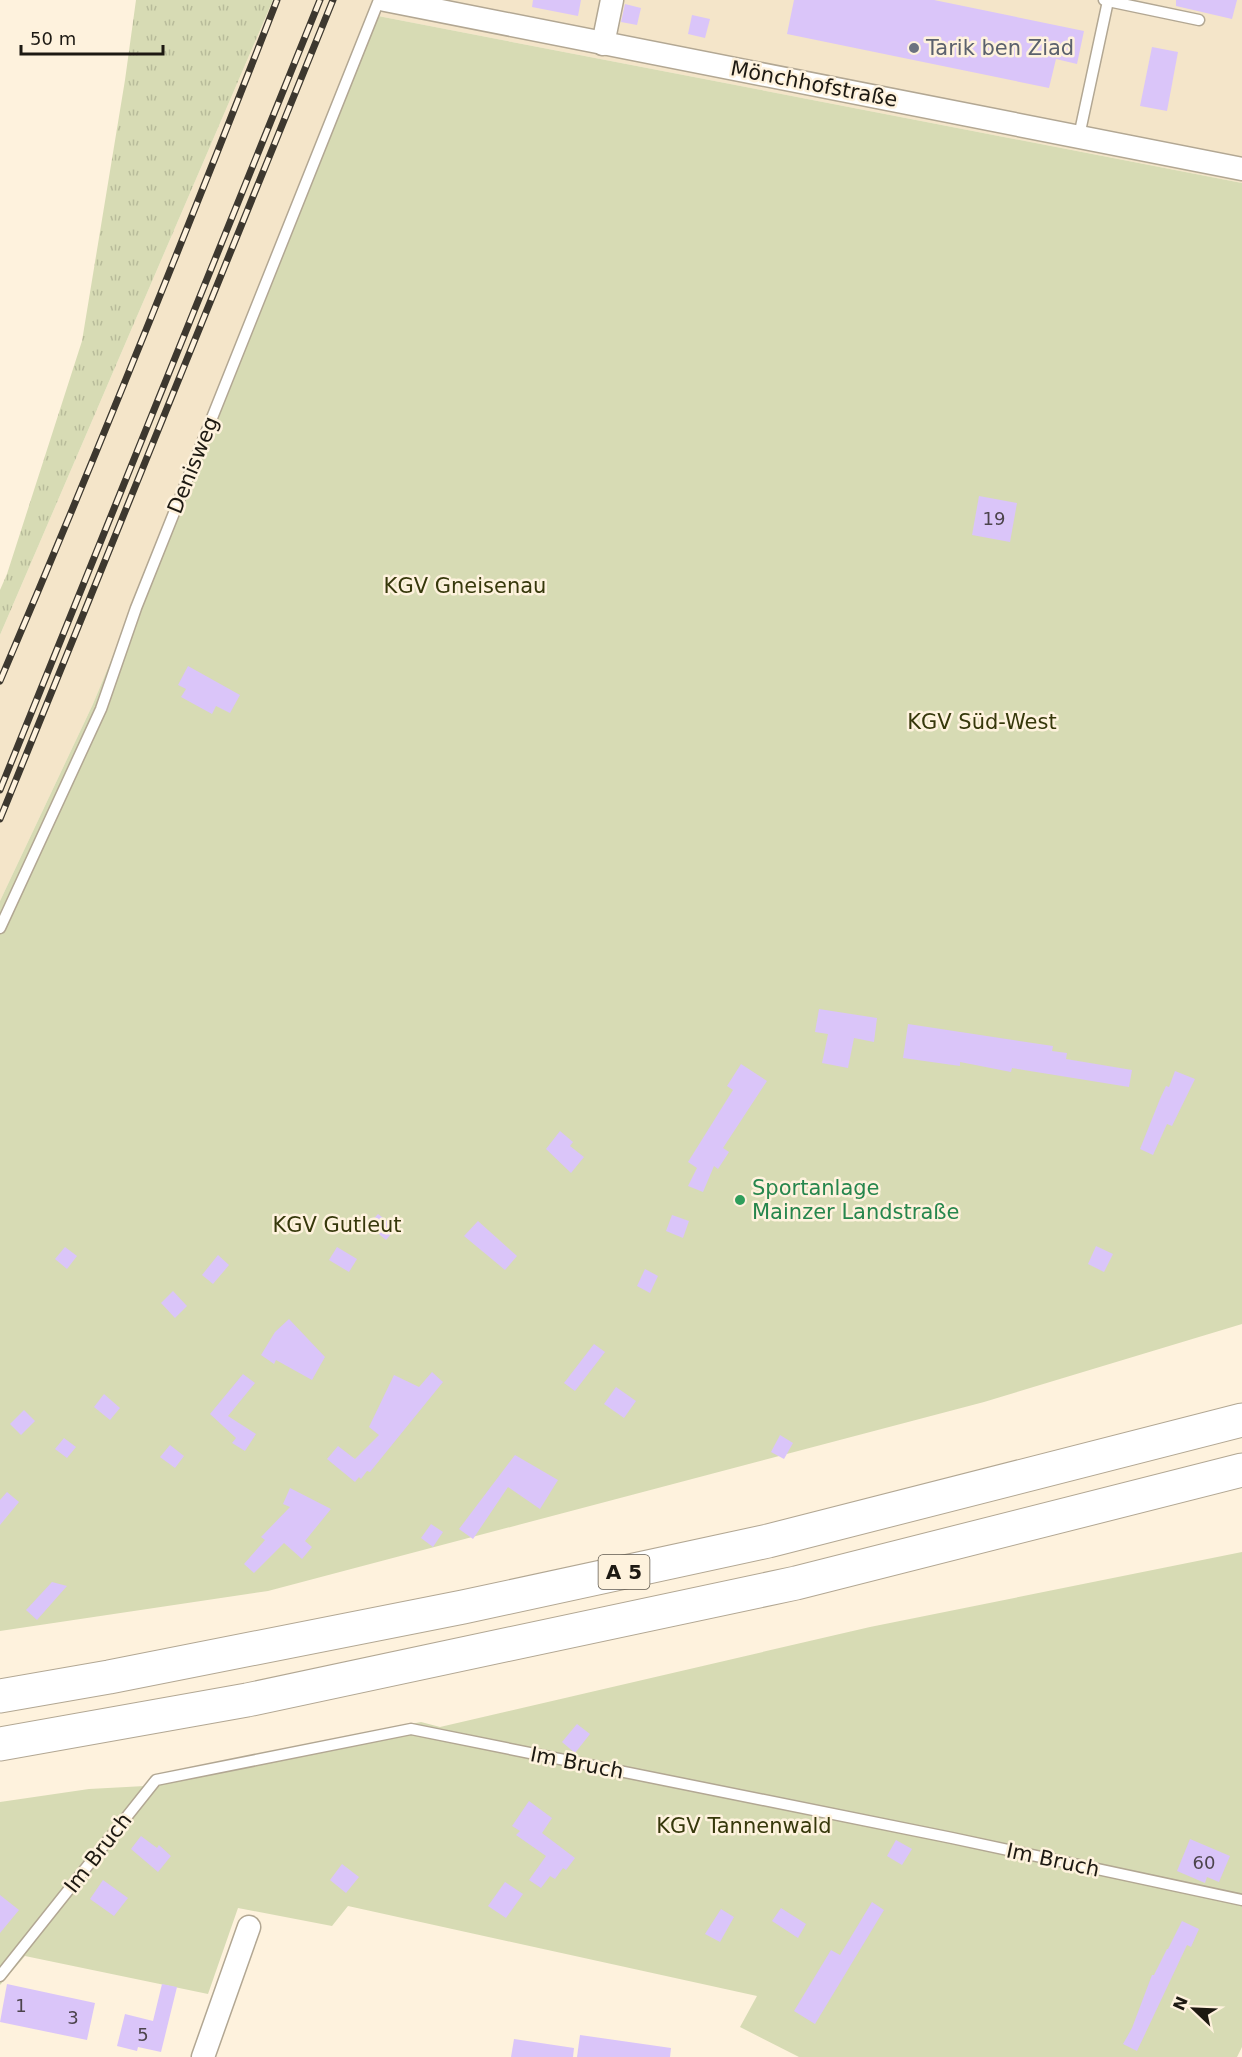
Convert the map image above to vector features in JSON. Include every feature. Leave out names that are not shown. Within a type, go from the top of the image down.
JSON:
[{"type":"highway","name":"A 5","points":[[0,1696],[109,1677],[463,1607],[768,1541],[1242,1420]]},
{"type":"highway","name":"A 5","points":[[0,1744],[247,1701],[796,1583],[1242,1470]]},
{"type":"street","name":"Mönchhofstraße","points":[[385,0],[433,5],[603,44],[1079,136],[1242,170]]},
{"type":"street","points":[[603,44],[612,0]]},
{"type":"street","points":[[203,2057],[249,1927]]},
{"type":"lane","name":"Denisweg","points":[[0,928],[101,709],[136,608],[379,0]]},
{"type":"lane","points":[[1079,136],[1106,0],[1199,20]]},
{"type":"lane","name":"Im Bruch","points":[[0,1976],[156,1780],[411,1729],[952,1838],[1242,1900]]},
{"type":"shaded area","points":[[273,0],[1242,0],[1242,183],[378,16],[93,704],[0,901],[0,635]]},
{"type":"green space","points":[[136,0],[273,0],[0,635],[0,590],[82,341]]},
{"type":"green space","points":[[378,16],[1242,183],[1242,1324],[984,1402],[268,1591],[0,1631],[0,901],[93,704]]},
{"type":"green space","name":"KGV Tannenwald","points":[[1242,1552],[1242,2047],[1237,2057],[799,2057],[740,2027],[757,1996],[348,1906],[332,1926],[238,1908],[208,1994],[25,1956],[0,1985],[0,1802],[89,1789],[145,1786],[151,1776],[421,1722],[440,1727],[870,1627]]},
{"type":"building","points":[[533,0],[581,0],[578,16],[532,7]]},
{"type":"building","points":[[794,0],[934,0],[1084,31],[1077,64],[1056,59],[1049,88],[787,34]]},
{"type":"building","points":[[1176,0],[1237,0],[1232,19],[1176,6]]},
{"type":"building","points":[[625,4],[641,8],[637,25],[621,22]]},
{"type":"building","points":[[692,15],[710,19],[705,38],[688,34]]},
{"type":"building","points":[[1152,47],[1178,52],[1167,111],[1140,106]]},
{"type":"building","points":[[979,496],[1017,503],[1010,542],[972,535]]},
{"type":"building","points":[[188,666],[240,695],[230,713],[216,706],[212,714],[181,697],[186,689],[178,685]]},
{"type":"building","points":[[819,1009],[877,1018],[874,1042],[854,1038],[848,1068],[822,1063],[828,1034],[815,1032]]},
{"type":"building","points":[[908,1024],[1053,1046],[1052,1051],[1067,1053],[1066,1059],[1132,1070],[1129,1087],[1012,1068],[1011,1072],[960,1062],[960,1066],[903,1058]]},
{"type":"building","points":[[741,1064],[767,1081],[723,1148],[729,1152],[718,1169],[714,1166],[703,1192],[688,1186],[697,1168],[688,1162],[733,1090],[727,1086]]},
{"type":"building","points":[[1175,1071],[1195,1079],[1172,1126],[1167,1124],[1153,1155],[1140,1149],[1160,1099],[1166,1086],[1169,1087]]},
{"type":"building","points":[[560,1131],[573,1142],[570,1146],[584,1157],[571,1173],[546,1149]]},
{"type":"building","points":[[378,1214],[396,1228],[386,1240],[368,1225]]},
{"type":"building","points":[[672,1215],[689,1221],[683,1238],[666,1231]]},
{"type":"building","points":[[478,1221],[517,1256],[505,1270],[464,1236]]},
{"type":"building","points":[[1096,1246],[1113,1254],[1104,1272],[1088,1264]]},
{"type":"building","points":[[65,1247],[77,1256],[67,1269],[55,1259]]},
{"type":"building","points":[[337,1247],[357,1259],[349,1272],[329,1260]]},
{"type":"building","points":[[218,1255],[229,1265],[213,1284],[202,1275]]},
{"type":"building","points":[[645,1269],[658,1276],[650,1293],[637,1286]]},
{"type":"building","points":[[173,1291],[187,1306],[175,1318],[161,1303]]},
{"type":"building","points":[[289,1319],[325,1357],[312,1380],[276,1360],[274,1364],[261,1355],[275,1332]]},
{"type":"building","points":[[594,1344],[605,1352],[575,1391],[564,1383]]},
{"type":"building","points":[[432,1372],[443,1382],[370,1472],[367,1471],[361,1479],[359,1477],[355,1482],[327,1459],[338,1446],[355,1459],[379,1435],[369,1427],[394,1375],[419,1387]]},
{"type":"building","points":[[243,1374],[255,1383],[228,1416],[256,1434],[245,1451],[232,1443],[236,1438],[210,1414]]},
{"type":"building","points":[[616,1387],[636,1401],[624,1418],[604,1404]]},
{"type":"building","points":[[104,1394],[120,1408],[110,1420],[94,1407]]},
{"type":"building","points":[[24,1410],[35,1421],[21,1435],[10,1424]]},
{"type":"building","points":[[780,1435],[793,1443],[784,1459],[771,1452]]},
{"type":"building","points":[[64,1438],[76,1447],[67,1458],[55,1449]]},
{"type":"building","points":[[170,1445],[184,1456],[175,1468],[160,1457]]},
{"type":"building","points":[[515,1455],[558,1480],[540,1509],[508,1487],[473,1539],[459,1529]]},
{"type":"building","points":[[290,1488],[331,1509],[305,1541],[312,1547],[302,1559],[284,1543],[254,1573],[244,1564],[265,1540],[261,1537],[290,1507],[283,1504]]},
{"type":"building","points":[[7,1492],[19,1502],[0,1525],[0,1500]]},
{"type":"building","points":[[431,1524],[443,1532],[433,1547],[421,1538]]},
{"type":"building","points":[[52,1582],[67,1586],[37,1620],[26,1610]]},
{"type":"building","points":[[577,1724],[590,1734],[575,1753],[562,1742]]},
{"type":"building","points":[[529,1801],[552,1818],[542,1833],[575,1858],[555,1879],[550,1876],[541,1888],[529,1880],[546,1856],[516,1835],[520,1831],[512,1826]]},
{"type":"building","points":[[141,1836],[157,1848],[159,1845],[171,1856],[158,1872],[131,1849]]},
{"type":"building","points":[[1190,1839],[1230,1856],[1219,1882],[1207,1877],[1205,1883],[1177,1871]]},
{"type":"building","points":[[896,1840],[912,1849],[902,1865],[887,1856]]},
{"type":"building","points":[[342,1864],[359,1877],[346,1893],[330,1880]]},
{"type":"building","points":[[103,1880],[128,1898],[114,1916],[90,1899]]},
{"type":"building","points":[[505,1882],[523,1894],[506,1918],[488,1906]]},
{"type":"building","points":[[0,1895],[19,1910],[0,1933]]},
{"type":"building","points":[[872,1902],[884,1910],[815,2024],[794,2011],[831,1950],[840,1955]]},
{"type":"building","points":[[781,1908],[806,1924],[798,1938],[772,1921]]},
{"type":"building","points":[[721,1909],[734,1917],[720,1942],[705,1934]]},
{"type":"building","points":[[1182,1921],[1199,1929],[1191,1947],[1187,1945],[1137,2051],[1123,2044],[1132,2028],[1152,1975]]},
{"type":"building","points":[[7,1984],[95,2003],[87,2040],[0,2022]]},
{"type":"building","points":[[162,1984],[177,1987],[161,2052],[138,2047],[137,2051],[117,2046],[125,2014],[153,2021]]},
{"type":"building","points":[[580,2035],[671,2048],[670,2057],[577,2057]]},
{"type":"building","points":[[514,2039],[574,2048],[573,2057],[511,2057]]},
{"type":"railway","points":[[0,681],[141,342],[277,0]]},
{"type":"railway","points":[[0,790],[320,0]]},
{"type":"railway","points":[[0,819],[333,0]]},
{"type":"place","name":"Tarik ben Ziad","points":[[914,48]]},
{"type":"place","name":"Sportanlage Mainzer Landstraße","points":[[740,1200]]},
{"type":"park label","name":"KGV Gneisenau","points":[[465,586]]},
{"type":"park label","name":"KGV Süd-West","points":[[982,722]]},
{"type":"park label","name":"KGV Gutleut","points":[[337,1225]]}]
